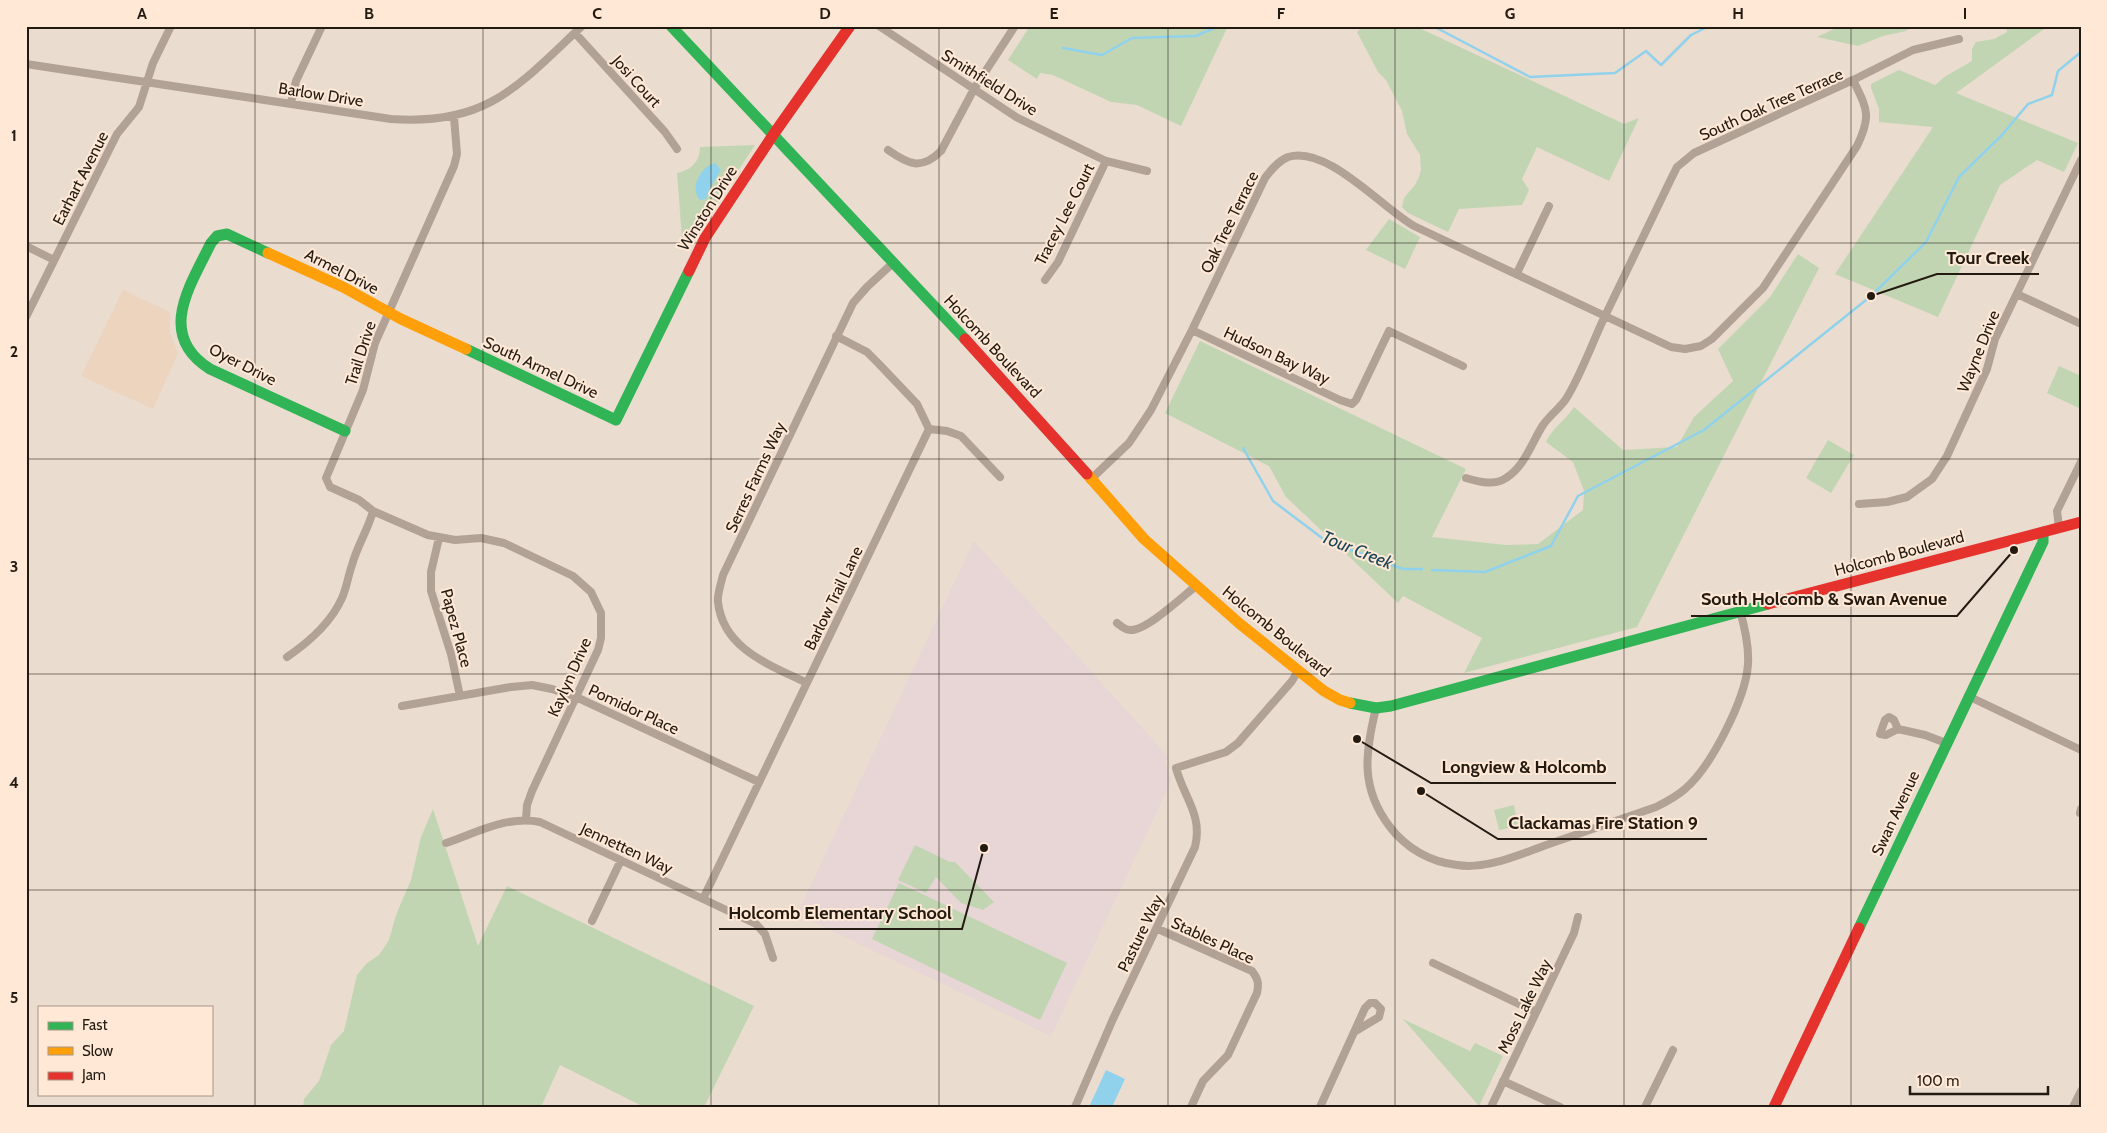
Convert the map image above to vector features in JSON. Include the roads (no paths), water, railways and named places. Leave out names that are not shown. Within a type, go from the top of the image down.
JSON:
[{"type":"street","name":"Earhart Avenue","points":[[26,317],[117,134],[139,107],[153,63],[171,26]]},
{"type":"street","points":[[291,104],[296,81],[322,26]]},
{"type":"street","name":"Barlow Drive","points":[[26,64],[416,121],[454,117],[480,108],[508,93],[582,26]]},
{"type":"street","name":"Holcomb Boulevard","points":[[671,26],[894,262],[1033,413],[1090,480],[1144,539],[1196,586],[1298,671],[1314,684],[1340,700],[1376,708],[1412,701],[1740,611],[2081,522]]},
{"type":"street","name":"Winston Drive","points":[[616,420],[702,244],[773,135],[850,26]]},
{"type":"street","name":"Smithfield Drive","points":[[879,26],[1016,117],[1106,161],[1147,171]]},
{"type":"street","points":[[888,150],[910,164],[927,162],[935,157],[941,151],[974,89],[1015,26]]},
{"type":"street","name":"Josi Court","points":[[575,33],[665,132],[677,149]]},
{"type":"street","points":[[1853,80],[1913,50],[1959,39]]},
{"type":"street","name":"South Oak Tree Terrace","points":[[1853,80],[1865,104],[1868,117],[1857,146],[1763,288],[1712,339],[1701,346],[1685,349],[1671,347],[1605,316],[1671,178],[1683,160],[1694,153],[1853,80]]},
{"type":"street","name":"Trail Drive","points":[[328,484],[326,476],[363,390],[375,343],[454,166],[457,154],[454,117]]},
{"type":"street","name":"Oak Tree Terrace","points":[[1090,480],[1129,443],[1140,429],[1192,330],[1265,178],[1278,163],[1286,158],[1298,155],[1312,156],[1325,161],[1400,218],[1605,316]]},
{"type":"street","name":"Wayne Drive","points":[[1859,504],[1887,502],[1907,497],[1932,480],[1947,456],[1987,369],[1995,339],[2081,160]]},
{"type":"street","name":"Tracey Lee Court","points":[[1045,280],[1058,262],[1106,161]]},
{"type":"street","points":[[1517,273],[1549,206]]},
{"type":"street","name":"Armel Drive","points":[[217,236],[227,234],[342,287],[452,343]]},
{"type":"street","name":"Oyer Drive","points":[[217,236],[211,243],[181,309],[179,322],[185,346],[193,357],[210,369],[346,431]]},
{"type":"street","points":[[26,246],[54,260]]},
{"type":"street","name":"Serres Farms Way","points":[[807,683],[745,651],[732,638],[722,621],[718,600],[723,576],[853,303],[894,262]]},
{"type":"street","points":[[2017,294],[2081,324]]},
{"type":"street","points":[[1466,478],[1486,483],[1496,482],[1506,478],[1517,469],[1544,423],[1558,410],[1567,397],[1605,316]]},
{"type":"street","name":"Hudson Bay Way","points":[[1192,330],[1352,404],[1356,400],[1389,331],[1463,366]]},
{"type":"street","points":[[836,336],[867,352],[879,364],[917,404],[929,430],[947,431],[961,436],[1000,477]]},
{"type":"street","name":"South Armel Drive","points":[[452,343],[616,420]]},
{"type":"street","name":"Barlow Trail Lane","points":[[703,899],[929,430]]},
{"type":"street","points":[[2059,528],[2057,511],[2081,462]]},
{"type":"street","name":"Kaylyn Drive","points":[[328,484],[359,500],[373,511],[428,536],[454,540],[481,538],[504,542],[573,576],[591,592],[600,613],[601,638],[598,650],[532,791],[527,804],[526,819]]},
{"type":"street","points":[[288,657],[308,642],[338,606],[373,511]]},
{"type":"street","name":"Swan Avenue","points":[[1774,1107],[2042,542],[2043,532]]},
{"type":"street","name":"Papez Place","points":[[439,538],[431,572],[431,591],[453,660],[460,696]]},
{"type":"street","points":[[1117,623],[1123,628],[1137,630],[1148,624],[1196,586]]},
{"type":"street","points":[[1376,708],[1368,747],[1367,774],[1375,802],[1382,817],[1392,830],[1413,849],[1440,862],[1470,866],[1507,858],[1656,808],[1671,800],[1686,788],[1711,756],[1743,690],[1748,664],[1746,640],[1740,611]]},
{"type":"street","name":"Pasture Way","points":[[1075,1107],[1113,1019],[1158,929],[1195,847],[1198,833],[1195,812],[1181,787],[1176,768],[1226,752],[1238,743],[1292,681],[1298,671]]},
{"type":"street","name":"Pomidor Place","points":[[402,706],[512,687],[532,686],[552,689],[576,697],[759,782]]},
{"type":"street","points":[[1968,696],[2081,750]]},
{"type":"street","points":[[1898,729],[1925,735],[1946,743]]},
{"type":"street","name":"Jennetten Way","points":[[446,843],[512,820],[526,819],[553,828],[756,924],[765,934],[773,958]]},
{"type":"street","points":[[592,921],[621,860]]},
{"type":"street","name":"Moss Lake Way","points":[[1491,1107],[1574,933],[1578,917]]},
{"type":"street","name":"Stables Place","points":[[1158,929],[1252,971],[1257,977],[1259,984],[1257,993],[1228,1055],[1203,1081],[1191,1107]]},
{"type":"street","points":[[1433,963],[1536,1012]]},
{"type":"street","points":[[1320,1107],[1354,1032]]},
{"type":"street","points":[[1645,1107],[1673,1050]]},
{"type":"street","points":[[1503,1081],[1560,1107]]},
{"type":"street","points":[[2073,1107],[2081,1090]]},
{"type":"water","points":[[715,163],[721,170],[710,188],[706,199],[700,200],[696,190],[698,178],[705,168]]},
{"type":"water","points":[[1106,1070],[1125,1079],[1112,1107],[1089,1107]]},
{"type":"waterway","points":[[1063,48],[1102,55],[1132,38],[1196,36],[1219,26]]},
{"type":"waterway","points":[[1433,26],[1530,77],[1615,73],[1646,51],[1661,65],[1691,35],[1709,26]]},
{"type":"waterway","name":"Tour Creek","points":[[1432,570],[1485,572],[1551,546],[1578,496],[1704,430],[1871,296],[1926,242],[1959,177],[2002,135],[2028,104],[2052,95],[2058,71],[2081,52]]},
{"type":"waterway","name":"Tour Creek","points":[[1243,448],[1273,501],[1326,541],[1403,569],[1422,569]]},
{"type":"place","name":"Tour Creek","points":[[1871,296]]},
{"type":"place","name":"South Holcomb & Swan Avenue","points":[[2014,550]]},
{"type":"place","name":"Longview & Holcomb","points":[[1357,739]]},
{"type":"place","name":"Clackamas Fire Station 9","points":[[1421,791]]},
{"type":"place","name":"Holcomb Elementary School","points":[[984,848]]}]
